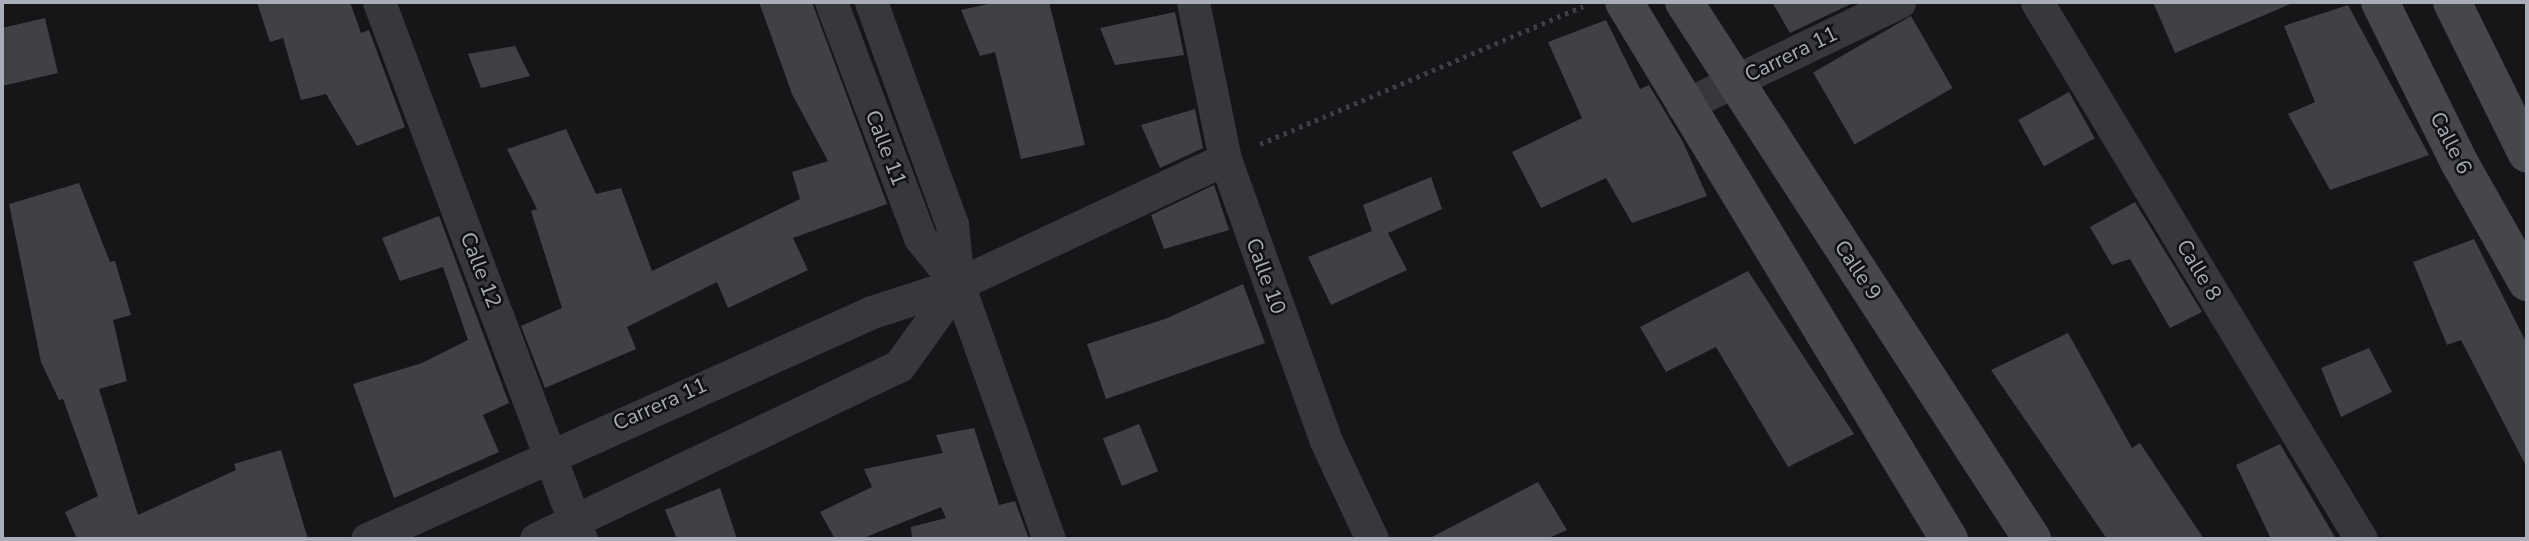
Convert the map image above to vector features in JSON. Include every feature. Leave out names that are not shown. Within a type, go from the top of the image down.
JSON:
[{"type":"street","name":"Calle 12","points":[[379,2],[550,452],[577,530]]},
{"type":"street","name":"Calle 11","points":[[831,2],[920,238],[958,284]]},
{"type":"street","name":"Calle 11","points":[[871,2],[953,224],[958,284],[1049,539]]},
{"type":"street","name":"Calle 10","points":[[1193,2],[1225,159],[1325,439],[1372,539]]},
{"type":"street","points":[[1624,2],[1683,106],[1949,539]]},
{"type":"street","name":"Calle 9","points":[[1684,2],[1732,83],[1953,410],[2032,539]]},
{"type":"street","name":"Carrera 11","points":[[1683,106],[1899,2]]},
{"type":"street","name":"Calle 8","points":[[2038,2],[2361,539]]},
{"type":"street","name":"Calle 6","points":[[2380,2],[2459,162],[2527,282]]},
{"type":"street","points":[[2452,2],[2527,154]]},
{"type":"street","name":"Carrera 11","points":[[367,539],[550,452],[873,312],[958,284],[1225,159]]},
{"type":"street","name":"Carrera 11","points":[[536,539],[577,530],[899,366],[958,284]]},
{"type":"path","points":[[1225,159],[1594,2]]},
{"type":"building","points":[[257,2],[350,2],[361,33],[369,30],[405,127],[357,146],[326,94],[301,100],[283,38],[270,42]]},
{"type":"building","points":[[759,2],[812,2],[887,204],[793,238],[808,270],[728,308],[717,282],[627,327],[636,349],[545,388],[521,326],[562,308],[531,211],[537,209],[507,149],[566,129],[596,194],[621,188],[652,271],[800,199],[792,172],[828,161],[792,94]]},
{"type":"building","points":[[997,2],[1049,2],[1085,145],[1021,159],[995,52],[980,56],[961,10]]},
{"type":"building","points":[[1772,2],[1855,2],[1790,33]]},
{"type":"building","points":[[2153,2],[2295,2],[2175,53]]},
{"type":"building","points":[[2348,5],[2429,155],[2330,190],[2288,114],[2315,102],[2284,26]]},
{"type":"building","points":[[1175,12],[1184,55],[1115,65],[1100,28]]},
{"type":"building","points":[[1911,16],[1952,88],[1855,144],[1813,72]]},
{"type":"building","points":[[45,18],[58,73],[2,86],[2,28]]},
{"type":"building","points":[[1606,20],[1640,89],[1649,85],[1683,142],[1707,196],[1632,223],[1606,178],[1541,208],[1512,152],[1582,118],[1548,42]]},
{"type":"building","points":[[515,46],[530,76],[481,88],[468,54]]},
{"type":"building","points":[[2069,92],[2095,138],[2044,166],[2018,120]]},
{"type":"building","points":[[1195,109],[1203,148],[1160,168],[1141,125]]},
{"type":"building","points":[[1431,177],[1442,209],[1388,233],[1407,270],[1331,305],[1308,257],[1372,231],[1363,205]]},
{"type":"building","points":[[79,183],[110,262],[115,261],[131,315],[113,320],[127,381],[99,389],[138,515],[236,470],[234,464],[281,450],[308,539],[77,539],[65,512],[98,496],[63,399],[59,400],[41,362],[9,204]]},
{"type":"building","points":[[1214,185],[1229,230],[1164,249],[1151,215]]},
{"type":"building","points":[[2135,202],[2202,312],[2170,328],[2130,259],[2112,265],[2090,227]]},
{"type":"building","points":[[439,216],[509,403],[483,415],[499,452],[394,498],[353,384],[422,363],[468,340],[443,267],[400,281],[382,238]]},
{"type":"building","points":[[2474,239],[2527,344],[2527,468],[2461,340],[2447,345],[2413,262]]},
{"type":"building","points":[[1748,271],[1854,434],[1788,467],[1716,347],[1666,372],[1640,327]]},
{"type":"building","points":[[1243,284],[1265,343],[1106,399],[1087,344],[1165,319]]},
{"type":"building","points":[[2068,333],[2132,448],[2140,443],[2204,539],[2107,539],[1991,370]]},
{"type":"building","points":[[2369,348],[2392,392],[2341,417],[2321,368]]},
{"type":"building","points":[[1139,424],[1158,471],[1122,486],[1103,439]]},
{"type":"building","points":[[974,428],[999,505],[1015,501],[1029,539],[912,539],[911,527],[946,518],[941,507],[861,539],[835,539],[820,512],[872,487],[864,469],[943,453],[936,435]]},
{"type":"building","points":[[2280,444],[2336,539],[2271,539],[2236,465]]},
{"type":"building","points":[[1538,482],[1567,530],[1547,539],[1428,539]]},
{"type":"building","points":[[720,488],[737,539],[677,539],[665,510]]}]
